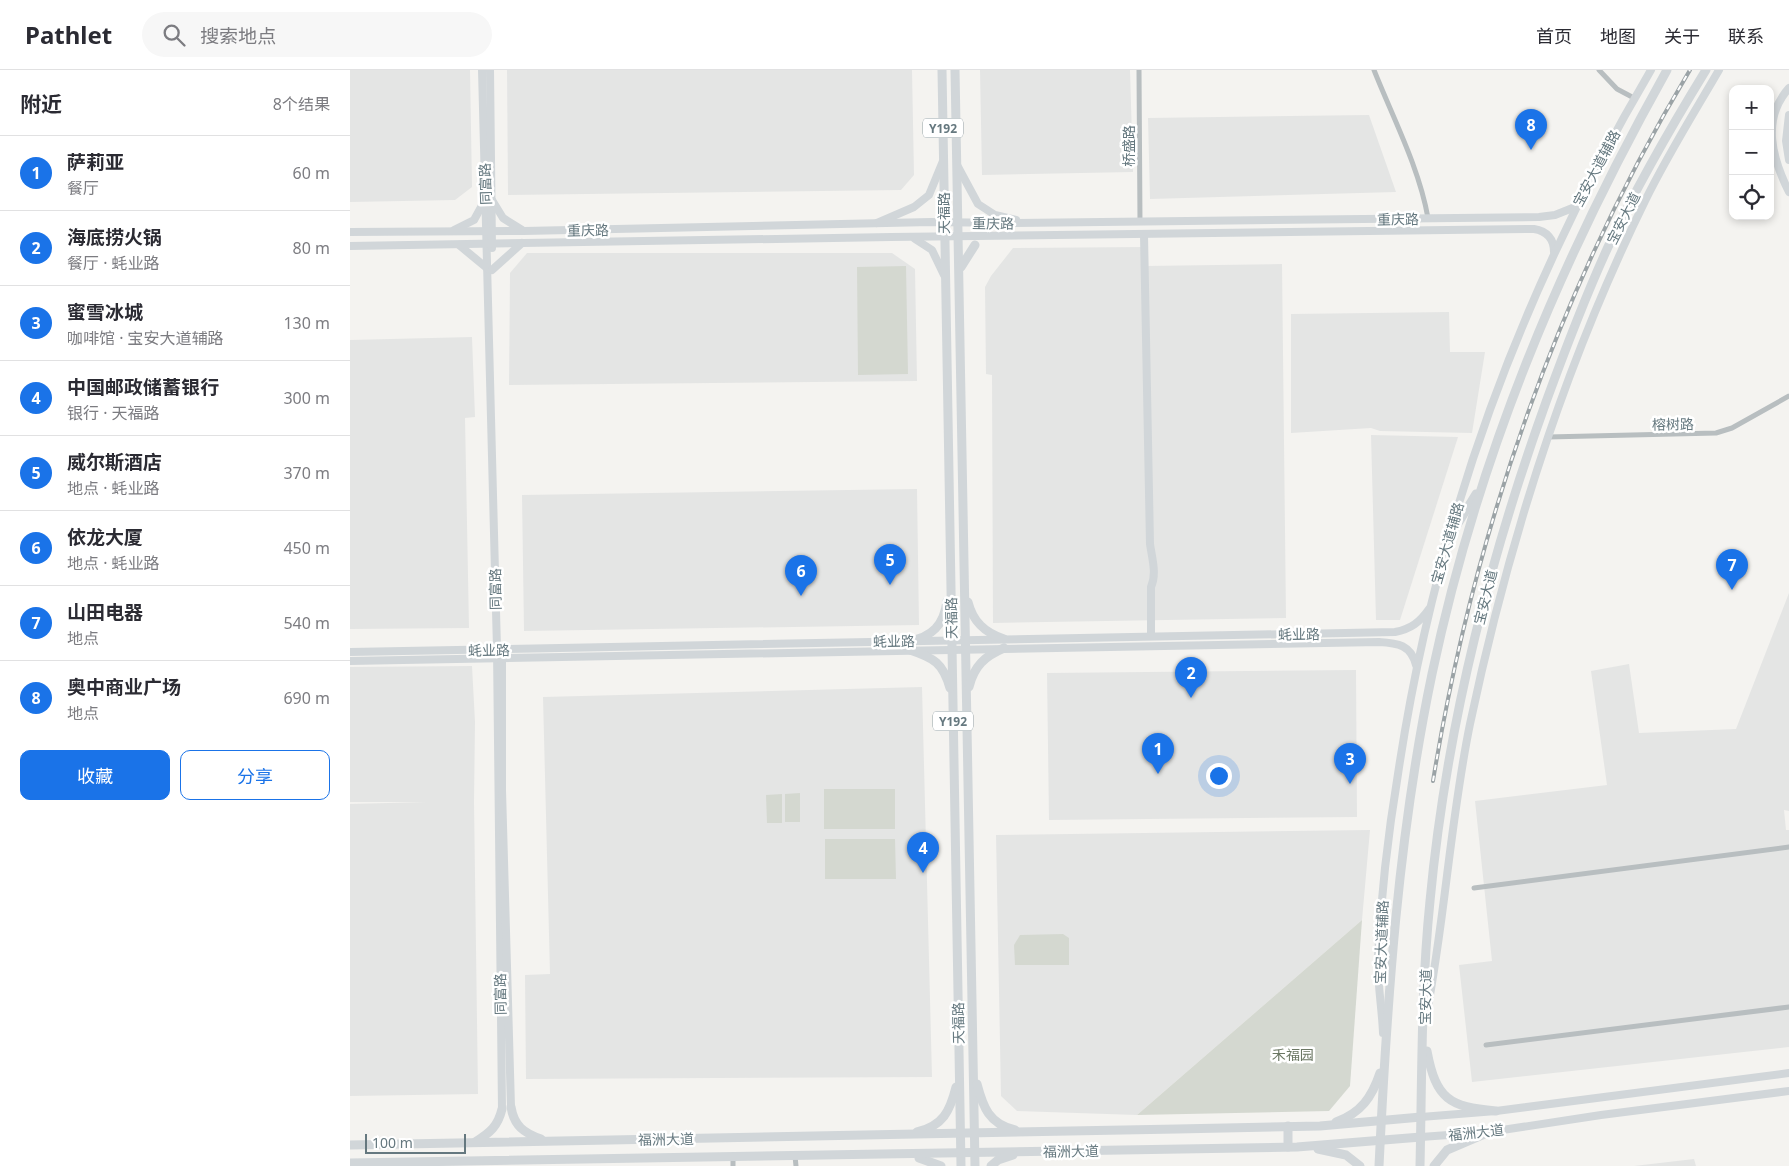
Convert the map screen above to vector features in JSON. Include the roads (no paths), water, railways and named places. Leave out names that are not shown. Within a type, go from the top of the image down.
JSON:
[{"type":"main road","name":"同富路","points":[[482,70],[490,230],[507,1108]]},
{"type":"main road","name":"同富路","points":[[488,200],[490,70]]},
{"type":"main road","name":"天福路","points":[[942,70],[943,237],[961,1166]]},
{"type":"main road","name":"天福路","points":[[955,70],[975,1166]]},
{"type":"main road","name":"宝安大道辅路","points":[[1384,1053],[1378,963],[1383,892],[1393,807],[1416,665],[1446,542],[1488,412],[1554,252],[1575,207],[1651,70]]},
{"type":"main road","points":[[1380,1166],[1384,1053],[1390,971],[1401,872],[1424,720],[1443,628],[1482,485],[1527,356],[1603,186],[1667,70]]},
{"type":"main road","name":"宝安大道","points":[[1420,1166],[1426,939],[1446,777],[1459,705],[1504,524],[1561,360],[1608,247],[1657,153],[1706,70]]},
{"type":"main road","points":[[1496,1111],[1455,1104],[1441,1094],[1432,1073],[1424,1026],[1437,961],[1453,826],[1470,725],[1506,575],[1548,437],[1621,253],[1665,164],[1720,70]]},
{"type":"main road","points":[[1789,88],[1776,108],[1772,138],[1777,166],[1789,192]]},
{"type":"main road","points":[[1789,115],[1786,141],[1789,160]]},
{"type":"main road","points":[[876,224],[914,207],[930,195],[944,159]]},
{"type":"main road","points":[[957,165],[978,204],[995,215],[1027,223]]},
{"type":"main road","points":[[451,231],[474,220],[488,200],[503,218],[524,231]]},
{"type":"main road","name":"重庆路","points":[[350,232],[524,231],[943,222],[1140,222],[1546,216],[1575,207]]},
{"type":"main road","points":[[1483,217],[1483,230]]},
{"type":"main road","name":"重庆路","points":[[350,246],[1539,230],[1550,236],[1554,252]]},
{"type":"main road","points":[[1144,235],[1150,544],[1154,564],[1154,580],[1150,587],[1151,636]]},
{"type":"main road","name":"Y192","points":[[908,237],[927,245],[932,250],[940,261],[945,276]]},
{"type":"main road","points":[[959,274],[965,257],[974,245],[982,240],[1003,237]]},
{"type":"main road","points":[[459,245],[490,269],[522,243]]},
{"type":"main road","points":[[1446,542],[1482,485]]},
{"type":"main road","points":[[964,580],[968,604],[976,621],[1004,643],[983,660],[973,672],[966,705]]},
{"type":"main road","points":[[910,646],[926,637],[938,626],[946,610],[951,581]]},
{"type":"main road","name":"蚝业路","points":[[350,652],[499,653],[910,646],[1151,636],[1395,632],[1411,627],[1419,622],[1429,609]]},
{"type":"main road","name":"蚝业路","points":[[1004,643],[1385,642],[1406,647],[1412,652],[1416,665]]},
{"type":"main road","points":[[910,646],[939,664],[945,675],[953,703]]},
{"type":"main road","name":"蚝业路","points":[[350,661],[499,653]]},
{"type":"main road","points":[[1320,1126],[1346,1118],[1364,1105],[1377,1082],[1384,1053]]},
{"type":"main road","points":[[973,1072],[987,1114],[994,1122],[1007,1128],[1030,1133]]},
{"type":"main road","name":"福洲大道","points":[[350,1145],[897,1136],[1320,1126],[1496,1111],[1789,1073]]},
{"type":"main road","points":[[897,1136],[920,1131],[943,1120],[949,1112],[959,1077]]},
{"type":"main road","name":"福洲大道","points":[[350,1163],[733,1161],[795,1156],[1293,1147],[1489,1132],[1601,1115],[1789,1091]]},
{"type":"main road","points":[[474,1142],[489,1134],[507,1108],[524,1133],[546,1141]]},
{"type":"main road","points":[[1288,1126],[1293,1147],[1346,1155],[1360,1166]]},
{"type":"main road","points":[[1434,1166],[1439,1157],[1452,1147],[1489,1132]]},
{"type":"main road","points":[[991,1166],[1009,1156],[1032,1152]]},
{"type":"main road","points":[[896,1154],[926,1159],[941,1166]]},
{"type":"street","name":"桥盛路","points":[[1139,70],[1140,222]]},
{"type":"street","points":[[1374,70],[1425,199],[1428,218]]},
{"type":"street","points":[[1599,70],[1617,89],[1634,98]]},
{"type":"street","name":"榕树路","points":[[1548,437],[1716,433],[1732,428],[1789,396]]},
{"type":"street","points":[[1474,888],[1789,847]]},
{"type":"street","points":[[1486,1045],[1789,1007]]},
{"type":"street","points":[[795,1156],[796,1166]]},
{"type":"railway","points":[[1433,781],[1450,687],[1472,595],[1498,503],[1528,413],[1562,325],[1600,238],[1643,153],[1690,70]]},
{"type":"place","name":"奥中商业广场","points":[[1531,150]]},
{"type":"place","name":"威尔斯酒店","points":[[890,585]]},
{"type":"place","name":"山田电器","points":[[1732,590]]},
{"type":"place","name":"依龙大厦","points":[[801,596]]},
{"type":"place","name":"海底捞火锅","points":[[1191,698]]},
{"type":"place","name":"萨莉亚","points":[[1158,774]]},
{"type":"place","name":"蜜雪冰城","points":[[1350,784]]},
{"type":"place","name":"中国邮政储蓄银行","points":[[923,873]]},
{"type":"park label","name":"禾福园","points":[[1293,1054]]}]
